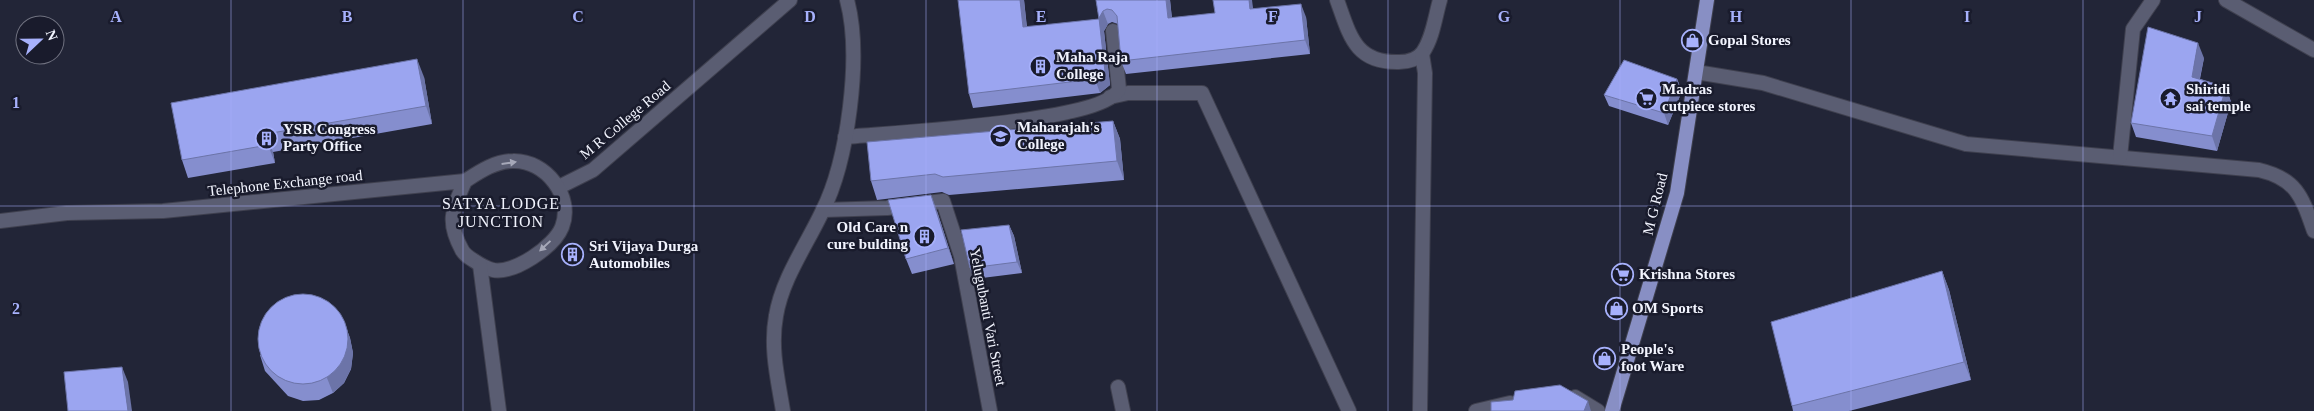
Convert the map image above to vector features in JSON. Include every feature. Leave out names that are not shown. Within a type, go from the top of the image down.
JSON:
[{"type":"main road","name":"M G Road","points":[[1612,411],[1677,193],[1706,0]]},
{"type":"street","name":"M R College Road","points":[[559,187],[593,170],[790,0]]},
{"type":"street","points":[[784,411],[774,355],[776,318],[782,294],[823,210],[842,158],[855,56],[847,0]]},
{"type":"street","points":[[1337,0],[1350,34],[1360,51],[1374,60],[1403,62],[1416,59],[1422,54],[1428,41],[1440,0]]},
{"type":"street","points":[[2120,157],[2133,29],[2152,0]]},
{"type":"street","points":[[2226,0],[2314,50]]},
{"type":"street","points":[[845,137],[1009,123],[1092,107],[1116,94],[1119,89],[1113,31]]},
{"type":"street","points":[[1420,411],[1425,73],[1422,54]]},
{"type":"street","points":[[1696,72],[1762,84],[1966,144],[2259,170],[2274,173],[2288,181],[2300,194],[2314,231]]},
{"type":"street","points":[[1110,97],[1128,93],[1202,93],[1349,411]]},
{"type":"street","name":"Telephone Exchange road","points":[[0,221],[67,213],[163,211],[465,181],[490,166],[513,161],[528,163],[546,173],[559,187]]},
{"type":"street","points":[[465,181],[453,210],[453,233],[463,253],[480,265],[495,270],[517,266],[548,244],[562,227],[564,207],[559,187]]},
{"type":"street","name":"Yelugubanti Vari Street","points":[[823,210],[888,208],[943,201],[961,256],[990,411]]},
{"type":"street","points":[[480,265],[499,411]]},
{"type":"street","points":[[1118,387],[1123,411]]},
{"type":"street","points":[[1561,395],[1569,394],[1598,411]]},
{"type":"street","points":[[1476,411],[1527,399]]},
{"type":"building","points":[[958,0],[1020,0],[1023,27],[1099,19],[1096,0],[1166,0],[1168,18],[1215,13],[1213,0],[1249,0],[1250,9],[1301,4],[1305,40],[1121,61],[1117,16],[1112,10],[1107,9],[1103,11],[1099,18],[1105,72],[1095,79],[969,94]]},
{"type":"building","name":"Shiridi sai temple","points":[[2148,27],[2198,43],[2192,77],[2226,87],[2212,136],[2131,123]]},
{"type":"building","name":"YSR Congress Party Office","points":[[417,59],[426,106],[266,134],[268,145],[182,160],[171,103]]},
{"type":"building","name":"Madras cutpiece stores","points":[[1624,60],[1677,79],[1664,113],[1604,95]]},
{"type":"building","points":[[1113,121],[1117,161],[943,177],[935,174],[871,181],[867,142]]},
{"type":"building","name":"Old Care n cure bulding","points":[[931,195],[948,248],[906,259],[888,200]]},
{"type":"building","points":[[1009,225],[1017,262],[970,268],[961,230]]},
{"type":"building","points":[[1942,271],[1964,362],[1792,406],[1771,322]]},
{"type":"building","points":[[303,294],[320,298],[335,307],[344,322],[348,339],[344,356],[335,371],[320,380],[303,384],[286,380],[271,371],[262,356],[258,339],[262,322],[271,307],[286,298]]},
{"type":"building","points":[[122,367],[128,411],[68,411],[64,372]]},
{"type":"building","points":[[1560,385],[1588,401],[1584,411],[1491,411],[1491,402],[1513,400],[1515,391]]},
{"type":"place","name":"Gopal Stores","points":[[1692,40]]},
{"type":"place","name":"Maha Raja College","points":[[1040,66]]},
{"type":"place","name":"Madras cutpiece stores","points":[[1646,98]]},
{"type":"place","name":"Shiridi sai temple","points":[[2170,98]]},
{"type":"place","name":"Maharajah's College","points":[[1001,136]]},
{"type":"place","name":"YSR Congress Party Office","points":[[267,138]]},
{"type":"place","name":"Old Care n cure bulding","points":[[924,236]]},
{"type":"place","name":"Sri Vijaya Durga Automobiles","points":[[573,255]]},
{"type":"place","name":"Krishna Stores","points":[[1623,274]]},
{"type":"place","name":"OM Sports","points":[[1616,308]]},
{"type":"place","name":"People's foot Ware","points":[[1605,358]]},
{"type":"district","name":"SATYA LODGE JUNCTION","points":[[501,212]]}]
